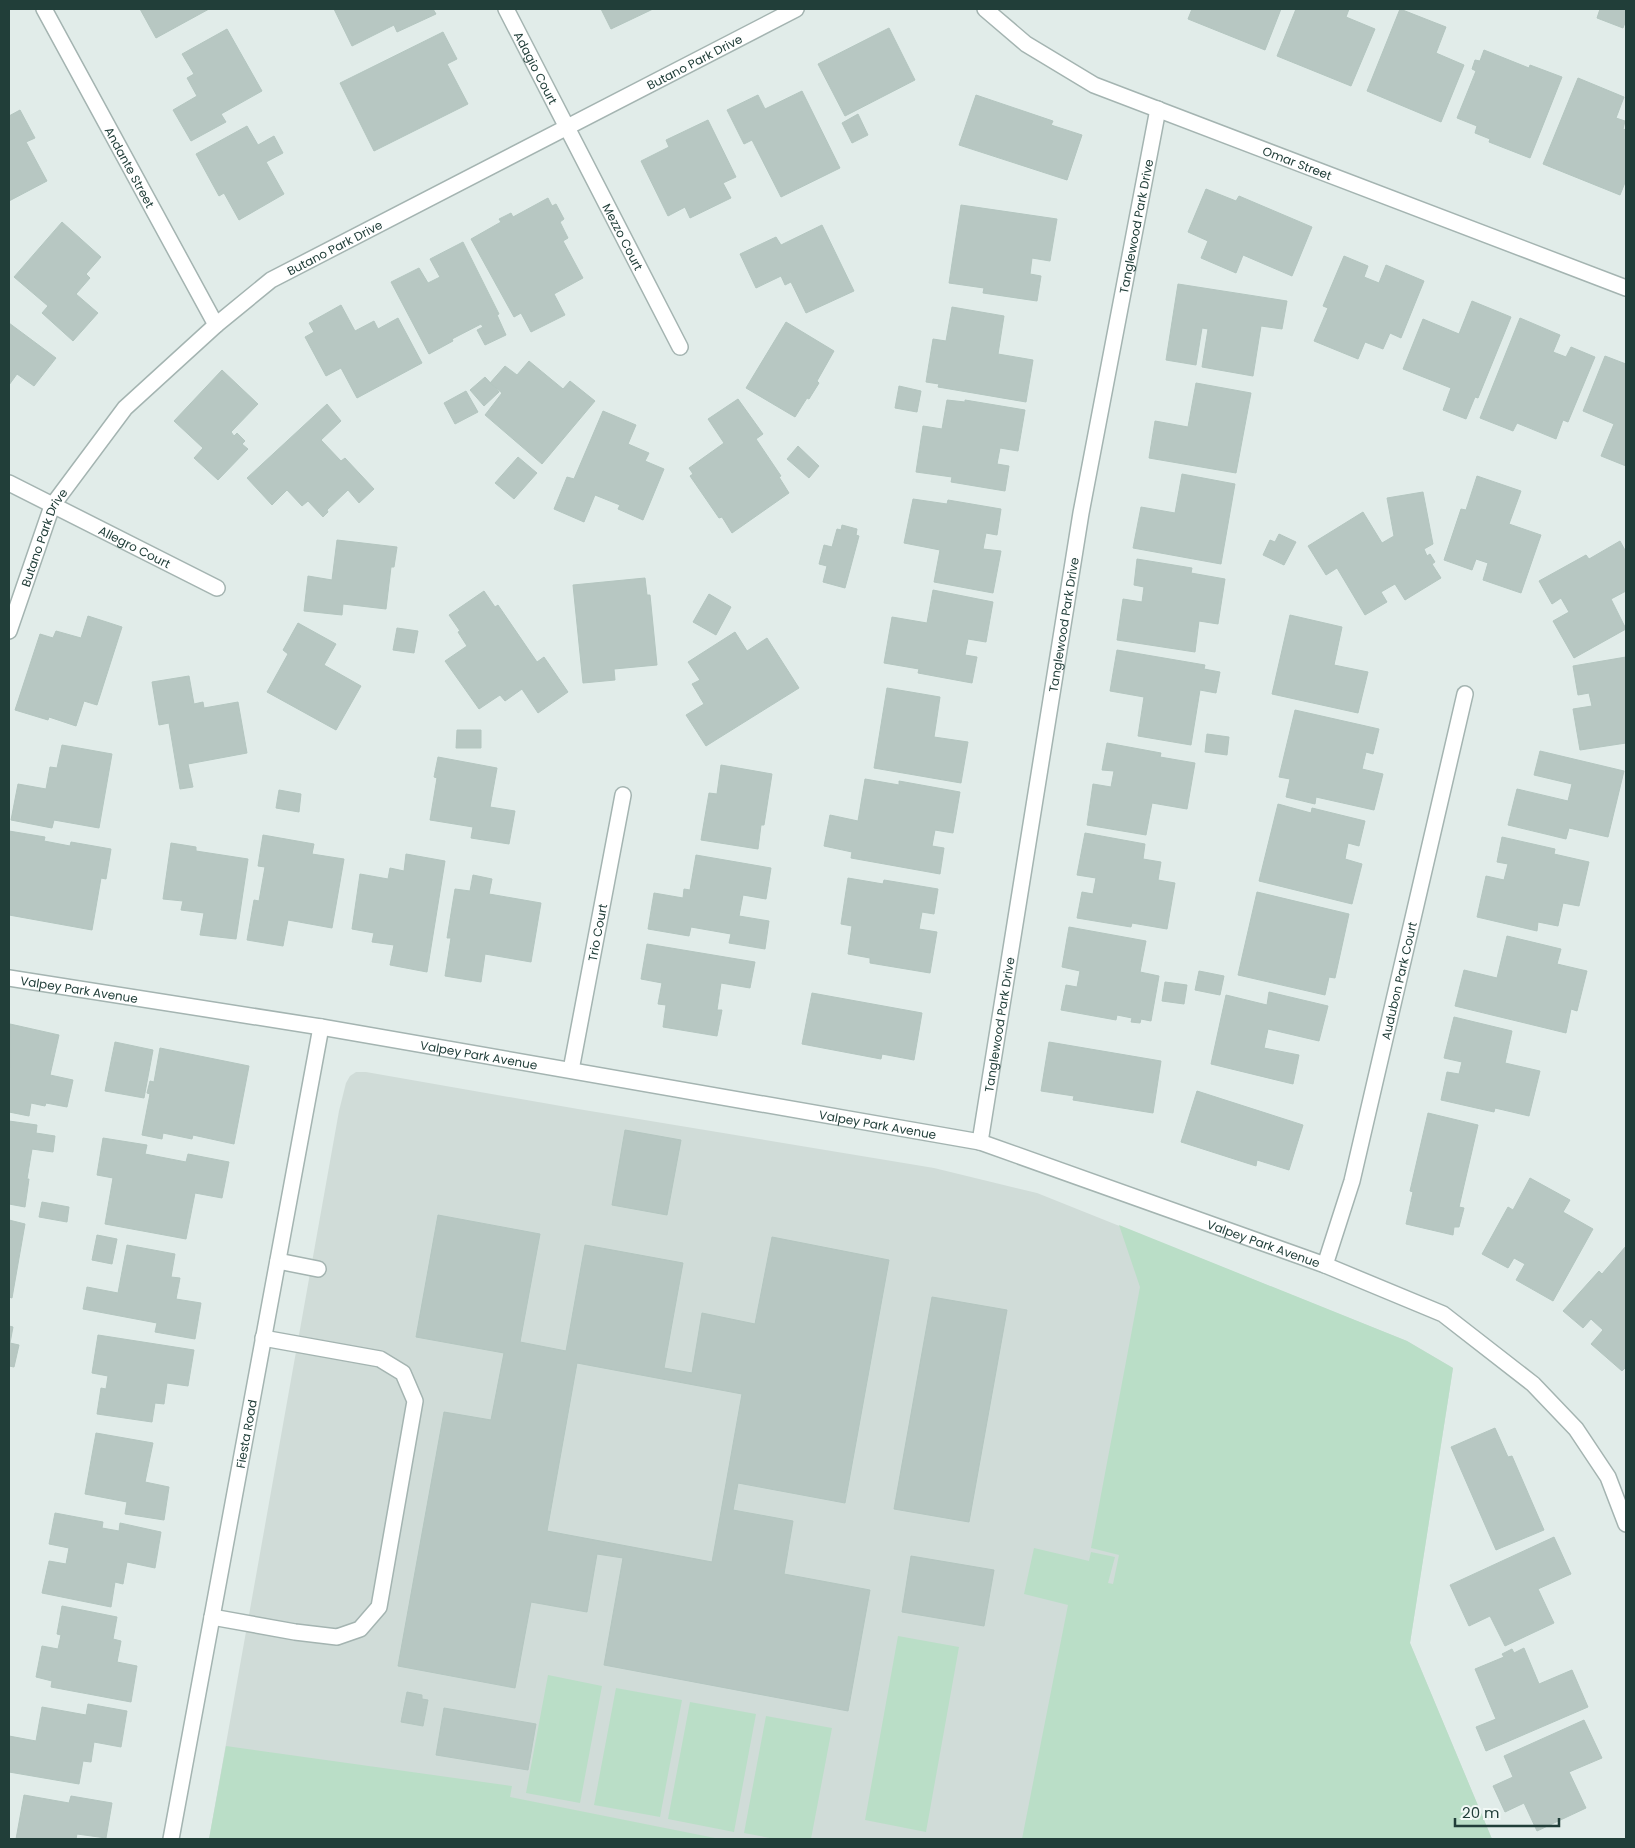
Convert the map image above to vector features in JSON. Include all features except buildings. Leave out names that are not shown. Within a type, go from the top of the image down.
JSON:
[{"type":"street","name":"Andante Street","points":[[44,9],[216,324]]},
{"type":"street","name":"Adagio Court","points":[[506,9],[566,126]]},
{"type":"street","name":"Butano Park Drive","points":[[9,631],[52,506],[125,408],[216,324],[271,280],[566,126],[796,9]]},
{"type":"street","name":"Omar Street","points":[[985,9],[1026,44],[1094,85],[1626,288]]},
{"type":"street","name":"Tanglewood Park Drive","points":[[980,1142],[1081,513],[1158,110]]},
{"type":"street","name":"Mezzo Court","points":[[566,126],[680,347]]},
{"type":"street","name":"Allegro Court","points":[[9,483],[218,588]]},
{"type":"street","name":"Audubon Park Court","points":[[1325,1265],[1352,1181],[1465,694]]},
{"type":"street","name":"Trio Court","points":[[571,1070],[623,795]]},
{"type":"street","name":"Valpey Park Avenue","points":[[9,978],[321,1027],[980,1142],[1325,1265],[1443,1314],[1532,1384],[1576,1429],[1608,1477],[1626,1524]]},
{"type":"street","name":"Fiesta Road","points":[[171,1839],[321,1027]]},
{"type":"street","points":[[278,1261],[318,1269]]},
{"type":"street","points":[[212,1618],[338,1637],[360,1629],[379,1607],[415,1401],[403,1373],[380,1359],[263,1338]]},
{"type":"shaded area","points":[[356,1072],[366,1072],[934,1168],[1037,1193],[1407,1341],[1453,1368],[1410,1643],[1492,1839],[209,1839],[339,1111],[346,1083],[350,1076]]},
{"type":"green space","points":[[1119,1225],[1407,1341],[1453,1368],[1410,1643],[1492,1839],[1022,1839],[1068,1605],[1024,1594],[1034,1548],[1089,1561],[1091,1552],[1115,1557],[1108,1583],[1113,1584],[1119,1555],[1091,1548],[1140,1287]]},
{"type":"green space","points":[[898,1636],[959,1647],[926,1832],[865,1820]]},
{"type":"green space","points":[[548,1675],[602,1686],[580,1803],[526,1793]]},
{"type":"green space","points":[[616,1688],[682,1700],[660,1817],[594,1805]]},
{"type":"green space","points":[[690,1702],[756,1714],[734,1832],[668,1819]]},
{"type":"green space","points":[[766,1716],[832,1728],[811,1839],[775,1839],[744,1833]]},
{"type":"green space","points":[[226,1746],[512,1786],[510,1797],[720,1839],[209,1839]]}]
